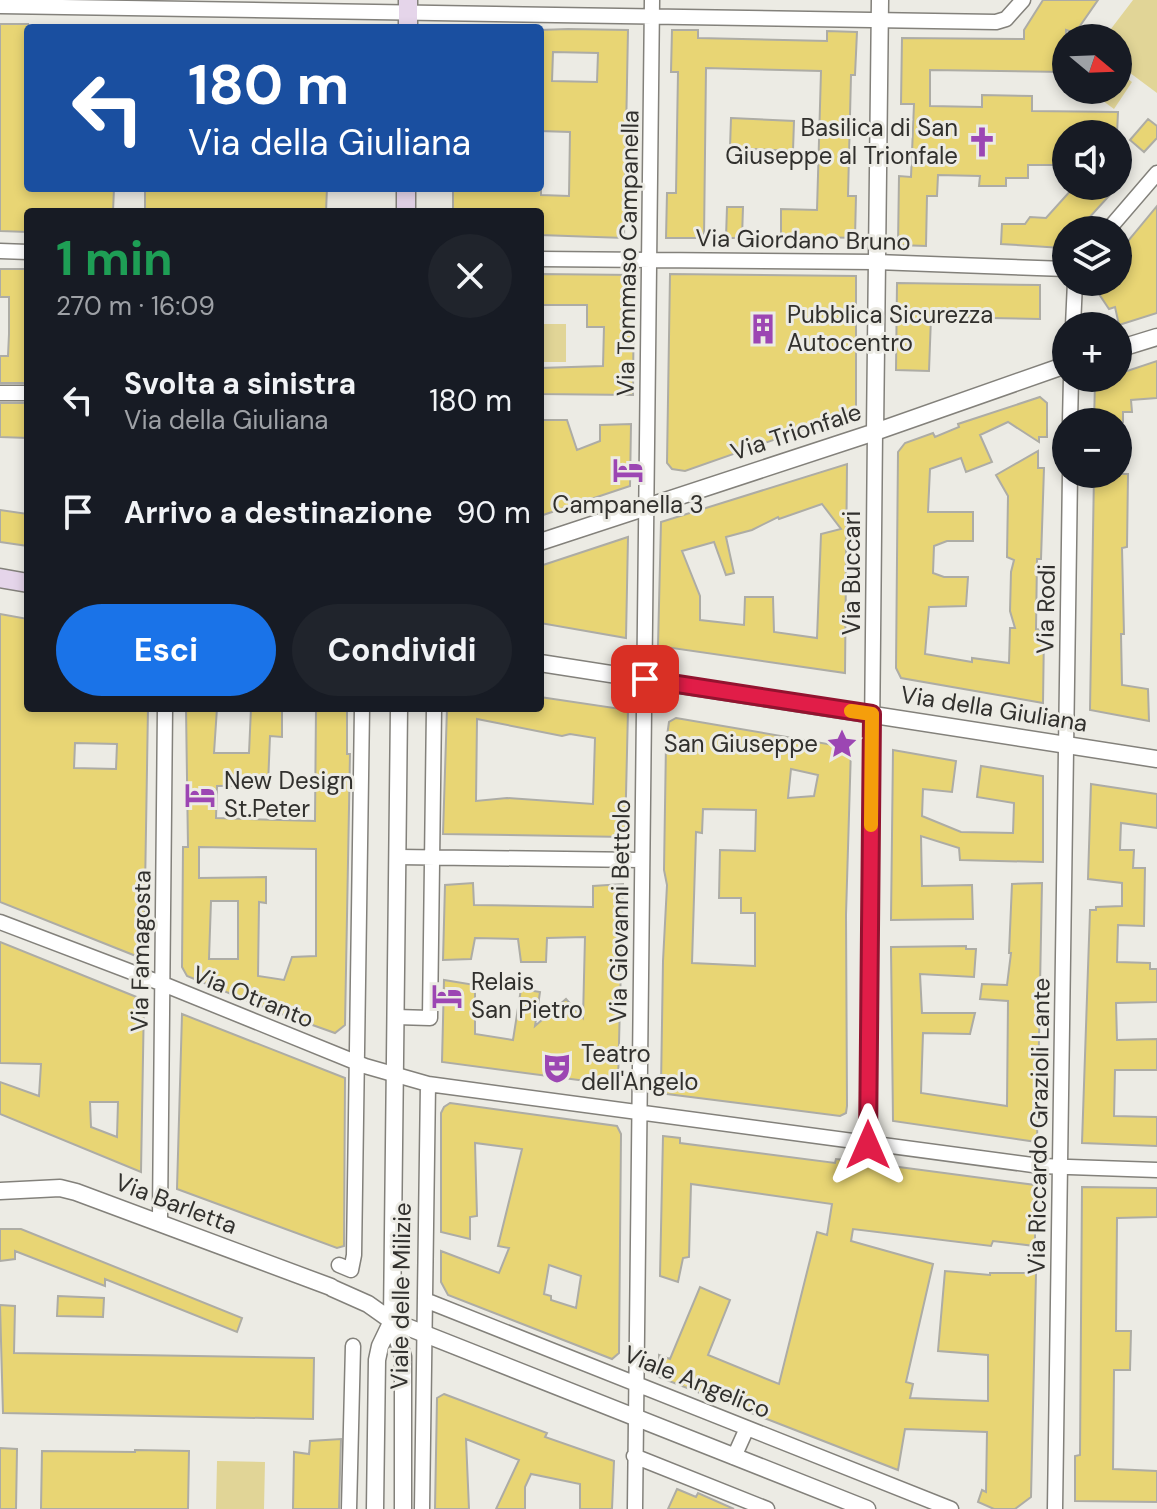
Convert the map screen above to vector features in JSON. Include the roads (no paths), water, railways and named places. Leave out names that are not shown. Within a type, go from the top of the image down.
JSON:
[{"type":"main road","points":[[0,578],[24,582]]},
{"type":"street","points":[[875,432],[880,0]]},
{"type":"street","points":[[0,6],[162,4],[408,13],[652,7],[880,19],[1002,21],[1023,0]]},
{"type":"street","name":"Via Tommaso Campanella","points":[[645,679],[652,7]]},
{"type":"street","points":[[1120,216],[1157,173]]},
{"type":"street","points":[[0,251],[24,252]]},
{"type":"street","name":"Via Giordano Bruno","points":[[544,259],[876,262],[1052,268]]},
{"type":"street","points":[[1132,345],[1157,337]]},
{"type":"street","name":"Via Trionfale","points":[[544,541],[875,432],[1052,370]]},
{"type":"street","points":[[0,393],[24,393]]},
{"type":"street","name":"Via Buccari","points":[[868,1145],[875,432]]},
{"type":"street","name":"Via Rodi","points":[[1067,745],[1070,488]]},
{"type":"street","name":"Via della Giuliana","points":[[544,664],[1157,759]]},
{"type":"street","name":"Via Giovanni Bettolo","points":[[635,1509],[645,679]]},
{"type":"street","name":"Via Famagosta","points":[[160,1195],[165,712]]},
{"type":"street","name":"Viale delle Milizie","points":[[345,1267],[354,1255],[362,712]]},
{"type":"street","name":"Viale delle Milizie","points":[[399,712],[392,1321],[403,1357],[403,1508],[422,1509],[428,1084]]},
{"type":"street","points":[[396,1017],[430,1018],[434,712]]},
{"type":"street","name":"Via Riccardo Grazioli Lante","points":[[1055,1509],[1067,745]]},
{"type":"street","points":[[398,857],[641,860]]},
{"type":"street","name":"Via Otranto","points":[[0,922],[356,1062]]},
{"type":"street","points":[[356,1062],[428,1084],[868,1145],[1061,1168],[1157,1170]]},
{"type":"street","name":"Via Barletta","points":[[0,1191],[60,1188],[76,1192],[331,1288],[360,1300],[392,1321],[425,1334]]},
{"type":"street","name":"Via Barletta","points":[[160,1195],[160,1217]]},
{"type":"street","name":"Viale Angelico","points":[[425,1300],[951,1509]]},
{"type":"street","name":"Viale delle Milizie","points":[[375,1509],[377,1360],[392,1321]]},
{"type":"street","points":[[425,1334],[867,1509]]},
{"type":"street","name":"Viale delle Milizie","points":[[349,1509],[353,1346]]},
{"type":"street","points":[[734,1457],[747,1428]]},
{"type":"street","points":[[349,1433],[376,1434]]},
{"type":"street","points":[[634,1456],[767,1509]]},
{"type":"place","name":"Basilica di San Giuseppe al Trionfale","points":[[982,142]]},
{"type":"place","name":"Pubblica Sicurezza Autocentro","points":[[763,329]]},
{"type":"place","name":"Campanella 3","points":[[628,470]]},
{"type":"place","name":"San Giuseppe","points":[[842,744]]},
{"type":"place","name":"New Design St.Peter","points":[[200,795]]},
{"type":"place","name":"Relais San Pietro","points":[[447,996]]},
{"type":"place","name":"Teatro dell'Angelo","points":[[557,1068]]}]
